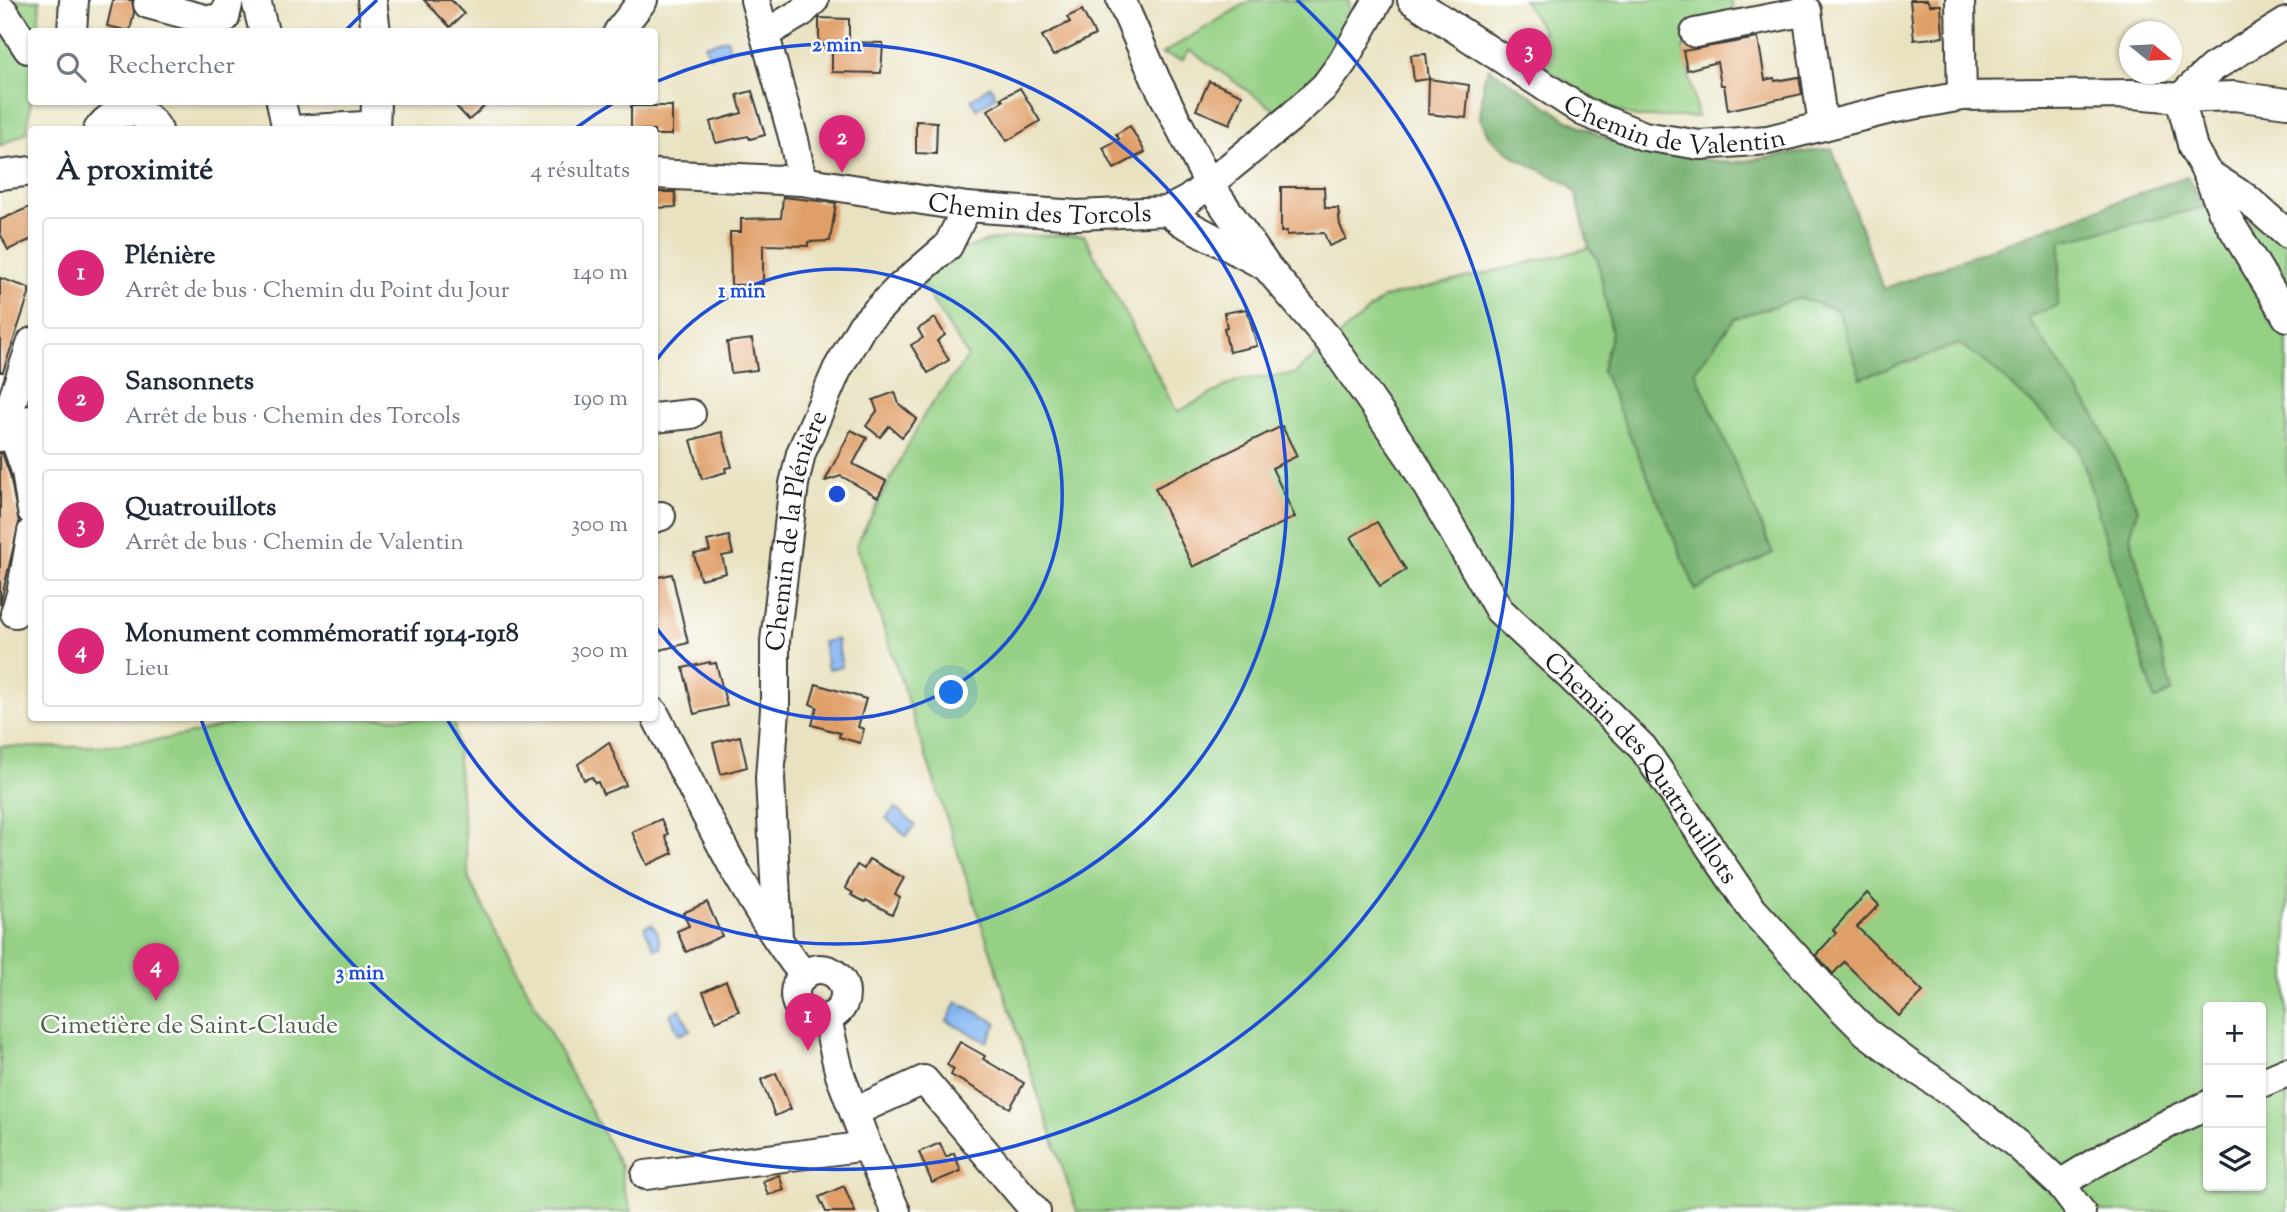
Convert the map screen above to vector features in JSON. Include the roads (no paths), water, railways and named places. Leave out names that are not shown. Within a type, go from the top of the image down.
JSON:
[{"type":"street","points":[[72,28],[74,0]]},
{"type":"street","points":[[148,4],[208,20],[225,18],[229,0]]},
{"type":"street","points":[[256,0],[263,28]]},
{"type":"street","points":[[372,0],[376,28]]},
{"type":"street","points":[[621,28],[643,0]]},
{"type":"street","points":[[755,0],[794,140],[802,181]]},
{"type":"street","points":[[765,34],[802,12],[814,0]]},
{"type":"street","name":"Chemin des Quatrouillots","points":[[1121,0],[1156,80],[1209,184],[1266,266],[1329,340],[1412,460],[1499,610],[1643,748],[1752,909],[1804,968],[1867,1032],[1967,1104],[2019,1146],[2060,1184],[2081,1212]]},
{"type":"street","name":"Chemin des Torcols","points":[[658,174],[802,181],[967,207],[1077,215],[1167,211],[1188,200],[1209,184],[1325,86],[1342,63],[1378,0]]},
{"type":"street","name":"Chemin de Valentin","points":[[1412,0],[1584,113],[1644,136],[1700,145],[1768,140],[1891,109],[1962,96],[2234,96],[2287,103]]},
{"type":"street","points":[[1960,0],[1962,96]]},
{"type":"street","points":[[1695,33],[1807,11],[1823,126]]},
{"type":"street","points":[[4,12],[28,49]]},
{"type":"street","points":[[2287,22],[2212,68],[2180,98],[2193,148],[2222,210],[2287,317]]},
{"type":"street","points":[[282,105],[286,126]]},
{"type":"street","points":[[374,126],[376,105]]},
{"type":"street","points":[[102,116],[139,113],[155,126]]},
{"type":"street","points":[[0,175],[28,172]]},
{"type":"street","points":[[2207,173],[2245,198],[2287,234]]},
{"type":"street","name":"Chemin de la Plénière","points":[[778,938],[770,778],[775,709],[775,641],[794,484],[801,453],[837,370],[862,326],[898,289],[948,246],[967,207]]},
{"type":"street","name":"Chemin des Quatrouillots","points":[[1167,211],[1182,222],[1266,266]]},
{"type":"street","points":[[28,356],[11,418],[28,484]]},
{"type":"street","points":[[658,418],[691,414]]},
{"type":"street","points":[[15,613],[28,555]]},
{"type":"street","points":[[658,721],[746,888],[804,975],[819,969],[834,973],[840,979],[845,994],[844,1002],[840,1010],[827,1018],[841,1075],[854,1112],[896,1212]]},
{"type":"street","points":[[746,888],[775,877]]},
{"type":"street","points":[[2266,1081],[2287,1072]]},
{"type":"street","points":[[854,1112],[924,1080],[1036,1212]]},
{"type":"street","points":[[2060,1184],[2108,1154],[2203,1107]]},
{"type":"street","points":[[646,1175],[867,1146]]},
{"type":"water","points":[[727,39],[730,49],[709,56],[705,45]]},
{"type":"water","points":[[990,86],[996,96],[977,109],[971,100]]},
{"type":"water","points":[[837,639],[842,667],[828,669],[823,642]]},
{"type":"water","points":[[896,808],[915,825],[906,836],[886,818]]},
{"type":"water","points":[[652,924],[661,947],[655,949],[645,930],[645,927]]},
{"type":"water","points":[[957,1002],[997,1023],[987,1042],[947,1021]]},
{"type":"water","points":[[680,1009],[690,1030],[679,1035],[670,1014]]},
{"type":"place","name":"Quatrouillots","points":[[1529,86]]},
{"type":"place","name":"Sansonnets","points":[[842,173]]},
{"type":"place","name":"Monument commémoratif 1914-1918","points":[[156,1001]]},
{"type":"place","name":"Plénière","points":[[808,1051]]},
{"type":"park label","name":"Cimetière de Saint-Claude","points":[[189,1024]]}]
